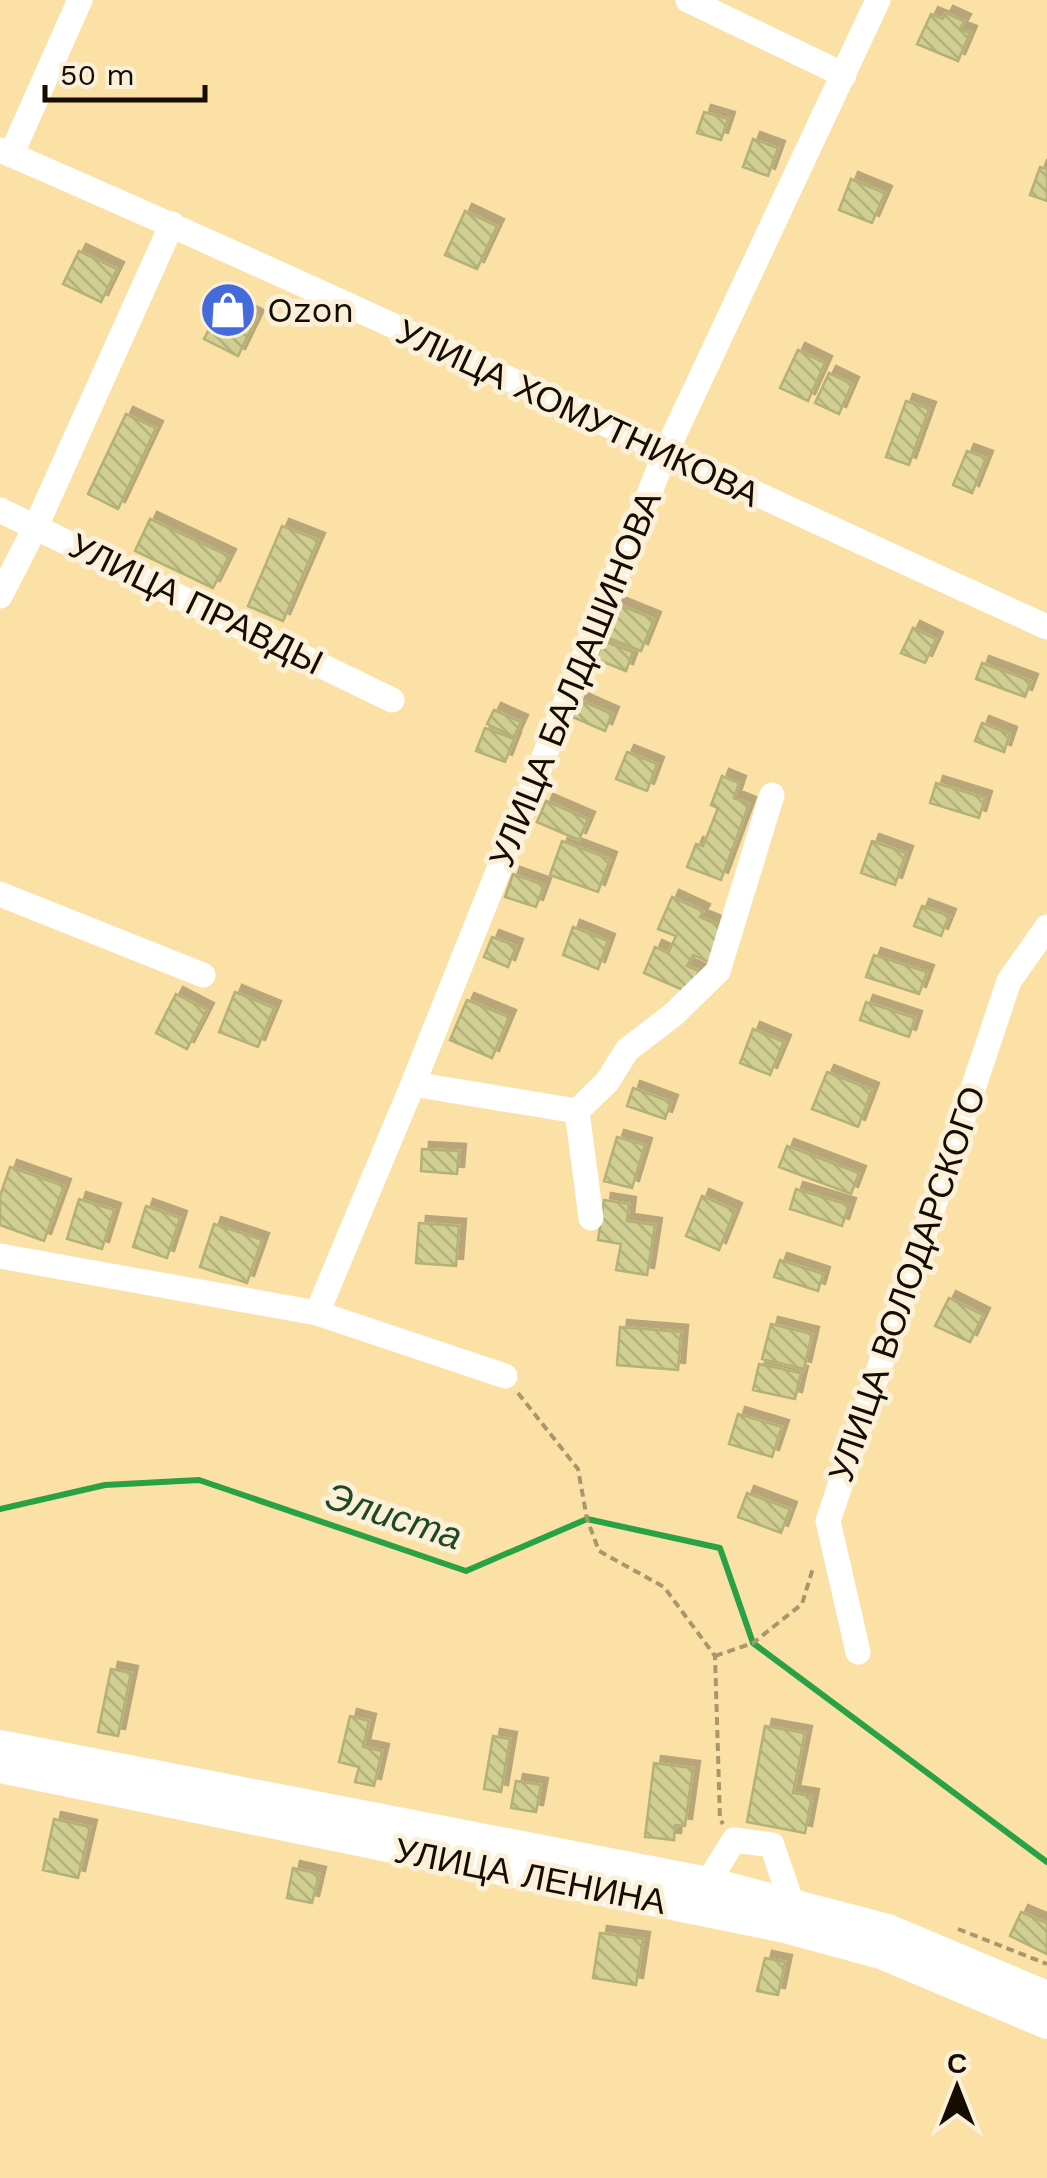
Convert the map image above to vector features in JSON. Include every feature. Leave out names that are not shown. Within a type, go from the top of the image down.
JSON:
[{"type":"main road","name":"УЛИЦА ЛЕНИНА","points":[[0,1745],[708,1882],[888,1929],[1047,1996]]},
{"type":"main road","name":"УЛИЦА ЛЕНИНА","points":[[0,1768],[786,1928],[881,1954],[1047,2024]]},
{"type":"street","points":[[5,153],[80,0]]},
{"type":"street","points":[[688,0],[844,75]]},
{"type":"street","name":"УЛИЦА БАЛДАШИНОВА","points":[[317,1313],[666,454],[878,0]]},
{"type":"street","name":"УЛИЦА ХОМУТНИКОВА","points":[[5,153],[172,224],[1047,628]]},
{"type":"street","points":[[0,596],[36,526],[172,224]]},
{"type":"street","name":"УЛИЦА ПРАВДЫ","points":[[0,510],[392,700]]},
{"type":"street","points":[[576,1112],[607,1082],[627,1050],[674,1014],[718,971],[772,795]]},
{"type":"street","points":[[0,894],[204,975]]},
{"type":"street","name":"УЛИЦА ВОЛОДАРСКОГО","points":[[858,1652],[828,1521],[1009,981],[1047,928]]},
{"type":"street","points":[[413,1084],[576,1112]]},
{"type":"street","points":[[576,1112],[591,1218]]},
{"type":"street","points":[[0,1256],[317,1313],[504,1376]]},
{"type":"street","points":[[708,1882],[734,1840],[772,1844],[790,1902]]},
{"type":"path","points":[[504,1376],[578,1469],[587,1519],[599,1550],[664,1587],[715,1656],[720,1820],[734,1840]]},
{"type":"path","points":[[715,1656],[753,1643],[802,1604],[828,1521]]},
{"type":"building","points":[[946,13],[964,21],[960,29],[970,33],[958,61],[917,44],[931,14],[943,19]]},
{"type":"building","points":[[704,112],[728,119],[721,140],[697,133]]},
{"type":"building","points":[[753,139],[778,148],[768,176],[743,167]]},
{"type":"building","points":[[1040,167],[1047,169],[1047,201],[1030,195]]},
{"type":"building","points":[[851,179],[885,193],[872,223],[839,210]]},
{"type":"building","points":[[465,211],[497,226],[477,269],[445,255]]},
{"type":"building","points":[[79,251],[117,269],[101,302],[63,284]]},
{"type":"building","points":[[223,301],[257,317],[238,356],[204,339]]},
{"type":"building","points":[[798,350],[825,363],[808,401],[780,388]]},
{"type":"building","points":[[829,373],[852,384],[839,414],[815,403]]},
{"type":"building","points":[[906,401],[929,409],[909,465],[886,457]]},
{"type":"building","points":[[126,414],[156,428],[118,509],[88,494]]},
{"type":"building","points":[[967,451],[986,458],[972,493],[953,485]]},
{"type":"building","points":[[150,519],[229,556],[213,588],[135,551]]},
{"type":"building","points":[[282,526],[318,540],[283,621],[248,606]]},
{"type":"building","points":[[617,604],[654,619],[641,651],[604,636]]},
{"type":"building","points":[[913,628],[936,639],[925,663],[901,653]]},
{"type":"building","points":[[603,641],[633,652],[626,671],[596,659]]},
{"type":"building","points":[[982,663],[1031,681],[1025,697],[976,679]]},
{"type":"building","points":[[580,700],[612,714],[605,731],[573,717]]},
{"type":"building","points":[[494,710],[521,722],[514,737],[487,724]]},
{"type":"building","points":[[982,723],[1010,734],[1004,752],[975,741]]},
{"type":"building","points":[[485,728],[514,739],[505,762],[476,751]]},
{"type":"building","points":[[627,752],[657,764],[647,791],[616,779]]},
{"type":"building","points":[[722,776],[739,783],[734,798],[749,804],[721,880],[687,867],[696,844],[703,846],[718,808],[711,805]]},
{"type":"building","points":[[936,783],[985,798],[979,818],[930,803]]},
{"type":"building","points":[[546,801],[588,819],[579,840],[537,822]]},
{"type":"building","points":[[562,841],[610,859],[598,892],[550,875]]},
{"type":"building","points":[[872,841],[906,853],[895,885],[861,873]]},
{"type":"building","points":[[513,874],[544,885],[536,907],[505,897]]},
{"type":"building","points":[[672,897],[703,911],[700,917],[724,927],[709,962],[693,955],[687,966],[699,971],[690,993],[644,973],[655,947],[668,953],[676,936],[658,929]]},
{"type":"building","points":[[922,906],[949,916],[941,936],[914,926]]},
{"type":"building","points":[[573,927],[608,941],[598,969],[563,955]]},
{"type":"building","points":[[492,937],[516,946],[508,967],[484,957]]},
{"type":"building","points":[[874,955],[927,972],[919,994],[866,977]]},
{"type":"building","points":[[235,992],[274,1008],[258,1047],[219,1032]]},
{"type":"building","points":[[176,994],[207,1010],[187,1049],[156,1033]]},
{"type":"building","points":[[467,1000],[509,1017],[492,1058],[450,1040]]},
{"type":"building","points":[[866,1002],[915,1018],[909,1037],[860,1020]]},
{"type":"building","points":[[753,1029],[784,1042],[770,1075],[740,1063]]},
{"type":"building","points":[[827,1072],[872,1090],[858,1127],[812,1109]]},
{"type":"building","points":[[633,1088],[671,1102],[665,1119],[627,1106]]},
{"type":"building","points":[[617,1137],[645,1145],[632,1188],[604,1181]]},
{"type":"building","points":[[787,1146],[859,1173],[851,1194],[779,1167]]},
{"type":"building","points":[[422,1149],[459,1151],[457,1174],[421,1171]]},
{"type":"building","points":[[10,1167],[64,1186],[44,1241],[0,1225],[0,1196]]},
{"type":"building","points":[[796,1189],[849,1205],[842,1226],[790,1209]]},
{"type":"building","points":[[702,1196],[735,1210],[719,1250],[686,1236]]},
{"type":"building","points":[[79,1199],[114,1210],[102,1249],[67,1239]]},
{"type":"building","points":[[604,1200],[629,1204],[627,1221],[655,1225],[647,1275],[616,1270],[621,1244],[598,1240]]},
{"type":"building","points":[[146,1206],[180,1218],[167,1258],[133,1247]]},
{"type":"building","points":[[419,1223],[459,1226],[456,1266],[416,1263]]},
{"type":"building","points":[[214,1224],[262,1240],[247,1283],[200,1267]]},
{"type":"building","points":[[780,1260],[823,1274],[818,1291],[774,1277]]},
{"type":"building","points":[[949,1298],[983,1315],[970,1342],[935,1326]]},
{"type":"building","points":[[771,1324],[812,1334],[804,1369],[762,1359]]},
{"type":"building","points":[[620,1327],[681,1332],[678,1370],[617,1365]]},
{"type":"building","points":[[759,1364],[801,1373],[795,1399],[753,1390]]},
{"type":"building","points":[[738,1414],[782,1427],[772,1457],[729,1444]]},
{"type":"building","points":[[747,1493],[790,1509],[781,1533],[738,1517]]},
{"type":"building","points":[[111,1669],[131,1673],[118,1736],[98,1732]]},
{"type":"building","points":[[350,1716],[369,1721],[363,1747],[382,1751],[374,1786],[355,1782],[359,1767],[339,1762]]},
{"type":"building","points":[[765,1726],[805,1733],[793,1793],[812,1796],[805,1833],[747,1822]]},
{"type":"building","points":[[493,1736],[510,1739],[501,1792],[484,1789]]},
{"type":"building","points":[[654,1763],[693,1768],[685,1826],[675,1825],[674,1840],[645,1837]]},
{"type":"building","points":[[516,1781],[541,1785],[536,1812],[511,1808]]},
{"type":"building","points":[[54,1819],[90,1827],[78,1878],[43,1870]]},
{"type":"building","points":[[293,1868],[319,1874],[312,1903],[287,1898]]},
{"type":"building","points":[[1021,1912],[1047,1923],[1047,1954],[1010,1936]]},
{"type":"building","points":[[600,1933],[643,1939],[636,1985],[593,1978]]},
{"type":"building","points":[[765,1958],[785,1962],[778,1995],[757,1991]]},
{"type":"waterway","name":"Элиста","points":[[0,1509],[105,1485],[199,1480],[466,1571],[587,1519],[720,1548],[753,1643],[1047,1862]]},
{"type":"place","name":"Ozon","points":[[228,310]]}]
